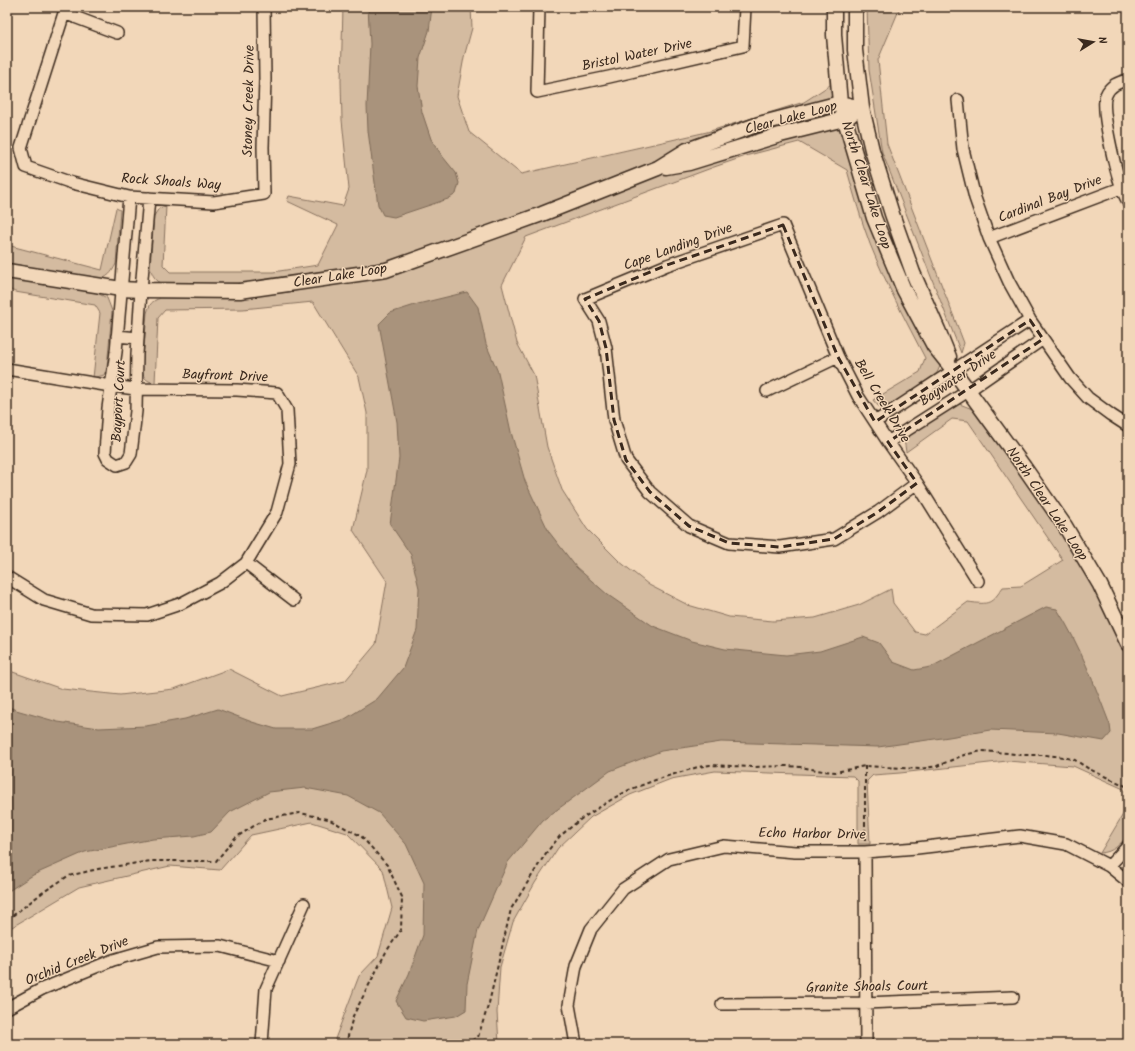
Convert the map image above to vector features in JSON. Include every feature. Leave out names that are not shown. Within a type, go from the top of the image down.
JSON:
[{"type":"street","name":"Stoney Creek Drive","points":[[264,7],[264,194]]},
{"type":"street","name":"Bristol Water Drive","points":[[539,7],[537,92],[743,46],[746,7]]},
{"type":"street","name":"North Clear Lake Loop","points":[[834,7],[834,35],[840,103],[844,120],[874,218],[904,290],[934,346],[1024,467],[1065,526],[1100,585],[1128,644]]},
{"type":"street","name":"North Clear Lake Loop","points":[[855,7],[855,50],[862,108],[872,150],[892,214],[913,273],[954,371]]},
{"type":"street","name":"Rock Shoals Way","points":[[65,10],[21,148],[26,167],[72,183],[129,197],[214,202],[264,194]]},
{"type":"street","points":[[65,10],[117,34]]},
{"type":"street","points":[[1128,80],[1118,82],[1105,96],[1105,113],[1111,150],[1121,188],[1128,202]]},
{"type":"street","points":[[958,100],[963,149],[974,198],[989,238],[1009,282],[1030,320],[1070,378],[1088,398],[1111,416],[1128,426]]},
{"type":"street","name":"Clear Lake Loop","points":[[7,271],[121,289],[240,291],[386,270],[542,214],[658,168],[687,150],[759,124],[840,103],[862,108]]},
{"type":"street","name":"Clear Lake Loop","points":[[658,168],[689,163],[780,135],[844,120],[862,108]]},
{"type":"street","name":"Cardinal Bay Drive","points":[[989,238],[1121,188]]},
{"type":"street","name":"Bayport Court","points":[[129,197],[117,336],[108,408],[105,453],[108,459],[117,465],[126,462],[131,454],[136,411],[138,338],[149,198]]},
{"type":"street","name":"Cape Landing Drive","points":[[783,225],[668,265],[585,298],[599,321],[606,348],[614,420],[626,460],[650,492],[689,526],[729,543],[780,547],[834,539],[878,512],[917,483]]},
{"type":"street","name":"Bell Creek Drive","points":[[783,225],[838,357],[858,396],[917,483],[978,581]]},
{"type":"street","name":"Baywater Drive","points":[[875,422],[1030,320]]},
{"type":"street","points":[[117,336],[138,338]]},
{"type":"street","name":"Baywater Drive","points":[[888,442],[968,391],[1043,339]]},
{"type":"street","points":[[766,391],[838,357]]},
{"type":"street","name":"Bayfront Drive","points":[[7,368],[136,389],[237,390],[277,393],[287,410],[290,464],[277,512],[246,563],[220,583],[180,604],[147,615],[92,614],[44,600],[7,577]]},
{"type":"street","points":[[246,563],[294,600]]},
{"type":"street","name":"Echo Harbor Drive","points":[[576,1044],[569,1005],[576,966],[591,929],[623,889],[669,859],[724,846],[795,852],[865,852],[917,848],[1020,836],[1066,844],[1109,866],[1127,879]]},
{"type":"street","points":[[1109,866],[1128,846]]},
{"type":"street","points":[[865,852],[866,1044]]},
{"type":"street","points":[[262,1044],[266,989],[304,904]]},
{"type":"street","name":"Orchid Creek Drive","points":[[7,1008],[42,989],[113,960],[158,947],[220,946],[279,961]]},
{"type":"street","name":"Granite Shoals Court","points":[[722,1004],[865,1003],[1013,997]]},
{"type":"path","points":[[466,1044],[478,1036],[489,1003],[511,909],[546,853],[560,836],[581,819],[629,790],[658,779],[710,764],[754,767],[786,766],[836,772],[865,766],[920,769],[937,766],[964,755],[982,752],[1020,755],[1046,755],[1075,760],[1089,769],[1128,787]]},
{"type":"path","points":[[865,766],[865,852]]},
{"type":"path","points":[[7,920],[42,893],[68,876],[98,869],[150,861],[216,861],[235,838],[265,819],[300,813],[328,819],[362,836],[386,865],[402,897],[401,930],[386,952],[353,1016],[346,1044]]},
{"type":"path","points":[[422,1044],[435,1042],[456,1044]]},
{"type":"highlighted area","points":[[783,225],[838,357],[875,422],[1030,320],[1043,339],[888,442],[917,483],[878,512],[834,539],[780,547],[729,543],[689,526],[650,492],[626,460],[614,420],[606,348],[599,321],[585,299],[667,265]]},
{"type":"shaded area","points":[[343,7],[471,7],[472,28],[464,57],[457,96],[469,132],[521,174],[707,132],[804,102],[830,85],[827,7],[833,7],[838,102],[660,162],[527,214],[389,262],[251,283],[164,284],[156,280],[150,268],[154,216],[159,208],[166,206],[163,265],[170,272],[273,272],[318,265],[338,225],[287,201],[289,196],[343,206],[349,189],[342,120],[341,81]]},
{"type":"shaded area","points":[[368,7],[432,7],[429,31],[420,58],[418,86],[422,112],[431,139],[456,173],[459,183],[456,194],[448,199],[394,217],[383,215],[378,205],[368,131],[367,106],[370,44]]},
{"type":"shaded area","points":[[867,7],[897,7],[899,10],[878,60],[887,144],[964,343],[961,353],[882,152],[869,70]]},
{"type":"shaded area","points":[[830,127],[843,130],[936,353],[940,366],[937,373],[890,406],[878,406],[873,400],[920,372],[925,358],[889,288],[876,259],[861,217],[847,170],[799,142],[749,155],[526,237],[502,285],[517,343],[534,375],[547,447],[562,490],[587,529],[619,561],[649,585],[688,605],[729,617],[773,621],[815,618],[859,605],[891,589],[893,603],[915,632],[925,634],[968,602],[989,602],[996,597],[1003,587],[1021,586],[1063,560],[968,421],[952,419],[906,452],[904,439],[913,431],[957,403],[975,410],[1059,525],[1107,611],[1128,661],[1128,791],[1073,766],[1007,761],[873,775],[867,781],[870,844],[858,844],[858,781],[853,776],[715,771],[671,779],[630,795],[591,817],[558,848],[535,883],[513,922],[500,967],[497,1012],[499,1044],[336,1044],[335,1039],[359,976],[378,956],[392,908],[383,870],[347,833],[312,822],[251,835],[220,870],[170,866],[79,887],[7,930],[7,670],[62,689],[120,695],[174,689],[229,669],[282,696],[345,681],[376,644],[387,581],[353,530],[367,470],[367,413],[359,377],[313,302],[243,309],[165,310],[158,318],[155,383],[146,379],[142,371],[147,313],[150,305],[155,300],[161,298],[231,298],[289,292],[354,280],[655,176],[712,158]]},
{"type":"shaded area","points":[[116,208],[120,210],[116,264],[111,273],[104,278],[98,280],[7,263],[7,245],[102,270]]},
{"type":"shaded area","points":[[7,276],[21,280],[97,293],[107,298],[112,311],[107,368],[104,375],[93,378],[100,313],[95,305],[15,292],[7,288]]},
{"type":"shaded area","points":[[467,292],[478,307],[486,344],[498,372],[511,432],[525,481],[549,532],[576,567],[608,595],[653,626],[692,641],[725,649],[786,655],[820,651],[863,637],[879,643],[893,662],[914,670],[931,667],[1046,607],[1057,609],[1073,637],[1099,695],[1110,725],[1111,733],[1104,741],[1058,733],[990,730],[878,747],[721,742],[661,751],[610,771],[543,820],[508,862],[478,930],[467,984],[466,1010],[456,1016],[423,1021],[406,1017],[396,1001],[409,974],[423,935],[424,883],[406,844],[379,813],[348,796],[305,788],[269,792],[230,812],[211,832],[194,836],[153,839],[85,852],[33,875],[7,892],[7,706],[58,722],[99,728],[146,726],[185,719],[218,709],[252,722],[276,729],[312,729],[345,719],[377,699],[403,668],[417,630],[419,588],[411,555],[390,524],[399,458],[397,422],[379,324],[390,313],[418,304]]},
{"type":"shaded area","points":[[1128,806],[1128,835],[1113,850],[1100,853]]}]
